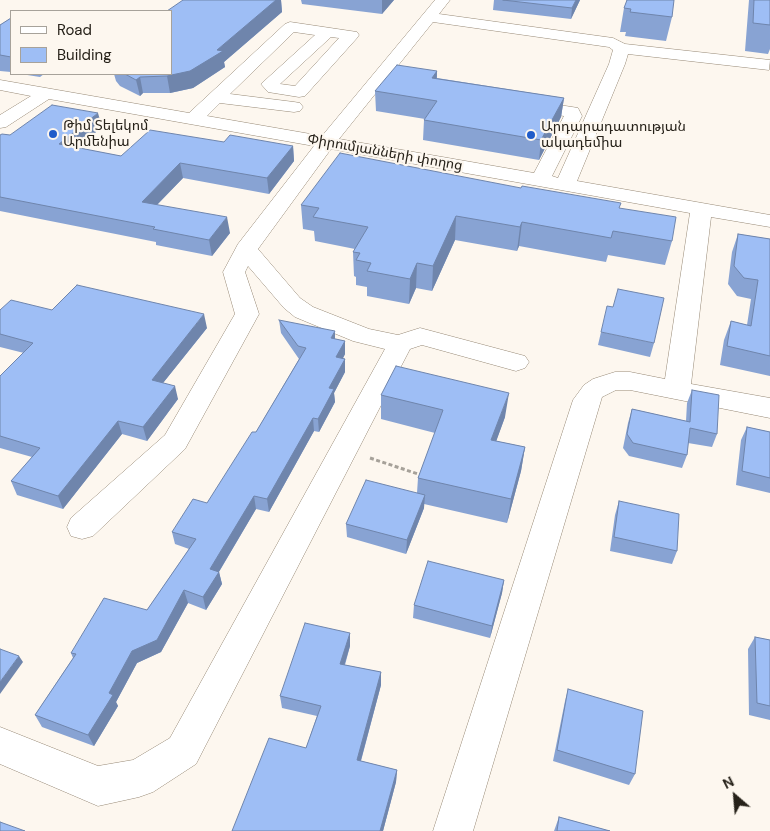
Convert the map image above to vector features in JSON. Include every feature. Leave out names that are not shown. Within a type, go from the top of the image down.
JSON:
[{"type":"street","points":[[82,527],[175,442],[247,314],[234,272],[246,249],[326,143],[442,0]]},
{"type":"street","points":[[430,17],[612,42],[621,48],[769,65]]},
{"type":"street","points":[[197,114],[290,27],[351,35],[299,92],[274,88],[270,84],[327,32]]},
{"type":"street","points":[[565,185],[617,64],[621,48]]},
{"type":"street","name":"Փիրումյանների փողոց","points":[[0,86],[39,98],[64,98],[197,114],[326,143],[770,221]]},
{"type":"street","points":[[216,97],[294,107]]},
{"type":"street","points":[[0,107],[17,100],[39,98]]},
{"type":"street","points":[[4,131],[39,98]]},
{"type":"street","points":[[4,131],[64,98]]},
{"type":"street","points":[[514,103],[572,112],[573,116],[540,181]]},
{"type":"street","points":[[677,389],[701,210]]},
{"type":"street","points":[[246,249],[292,304],[304,312],[362,335],[400,344],[420,336],[516,362]]},
{"type":"street","points":[[0,745],[98,786],[139,778],[183,751],[400,344]]},
{"type":"street","points":[[453,831],[587,400],[593,391],[602,385],[615,381],[630,381],[770,408]]},
{"type":"path","points":[[344,449],[426,477]]},
{"type":"building","points":[[183,0],[276,0],[217,50],[223,51],[190,71],[172,75],[172,10],[168,10]]},
{"type":"building","points":[[503,0],[576,0],[572,8]]},
{"type":"building","points":[[627,0],[674,0],[672,17],[630,12],[631,9],[624,8]]},
{"type":"building","points":[[754,0],[770,0],[770,25],[753,23]]},
{"type":"building","points":[[10,19],[10,57],[0,55],[0,25]]},
{"type":"building","points":[[397,65],[437,71],[432,78],[564,98],[541,140],[424,120],[437,101],[375,91]]},
{"type":"building","points":[[127,75],[172,75],[140,77],[136,80]]},
{"type":"building","points":[[52,105],[98,113],[59,144],[121,156],[150,130],[224,142],[230,135],[293,146],[267,178],[180,163],[142,202],[227,217],[209,240],[153,229],[155,227],[0,197],[0,135],[10,135]]},
{"type":"building","points":[[340,153],[521,188],[522,186],[621,203],[619,208],[676,217],[672,241],[613,231],[611,238],[522,222],[520,227],[456,216],[433,266],[417,263],[410,279],[367,271],[371,263],[356,260],[360,253],[353,252],[368,227],[313,217],[319,208],[301,205]]},
{"type":"building","points":[[738,234],[770,239],[770,356],[727,346],[731,321],[751,326],[758,280],[744,278],[734,266]]},
{"type":"building","points":[[77,285],[204,314],[152,380],[175,386],[143,427],[118,421],[58,496],[11,481],[40,448],[0,436],[0,376],[33,343],[0,334],[0,310],[11,300],[52,310]]},
{"type":"building","points":[[618,289],[664,298],[654,343],[601,332],[607,306],[613,307]]},
{"type":"building","points":[[279,320],[335,331],[331,338],[345,341],[336,357],[345,359],[329,388],[334,389],[318,419],[313,418],[267,499],[254,496],[210,569],[219,572],[203,597],[184,590],[157,640],[132,651],[109,693],[113,695],[88,735],[35,715],[76,654],[71,653],[104,598],[147,610],[196,539],[172,532],[193,499],[207,503],[252,432],[256,432],[306,348],[298,346]]},
{"type":"building","points":[[396,366],[509,393],[491,440],[525,447],[511,499],[418,478],[443,410],[381,395]]},
{"type":"building","points":[[692,390],[719,395],[717,434],[690,428],[687,455],[633,443],[627,434],[632,409],[690,422]]},
{"type":"building","points":[[747,427],[770,432],[770,478],[742,471]]},
{"type":"building","points":[[366,480],[425,495],[407,540],[346,524]]},
{"type":"building","points":[[619,501],[679,514],[677,551],[614,537]]},
{"type":"building","points":[[428,561],[504,580],[492,626],[414,605]]},
{"type":"building","points":[[305,623],[350,633],[340,664],[381,672],[357,760],[397,770],[380,831],[232,831],[269,738],[306,748],[321,706],[280,696]]},
{"type":"building","points":[[755,637],[770,640],[770,706],[757,703]]},
{"type":"building","points":[[0,649],[19,656],[0,682]]},
{"type":"building","points":[[568,689],[643,711],[635,774],[557,750]]},
{"type":"building","points":[[559,817],[610,831],[557,831]]},
{"type":"building","points":[[0,822],[25,831],[0,831]]},
{"type":"place","name":"Թիմ Տելեկոմ Արմենիա","points":[[53,134]]},
{"type":"place","name":"Արդարադատության ակադեմիա","points":[[531,135]]}]
